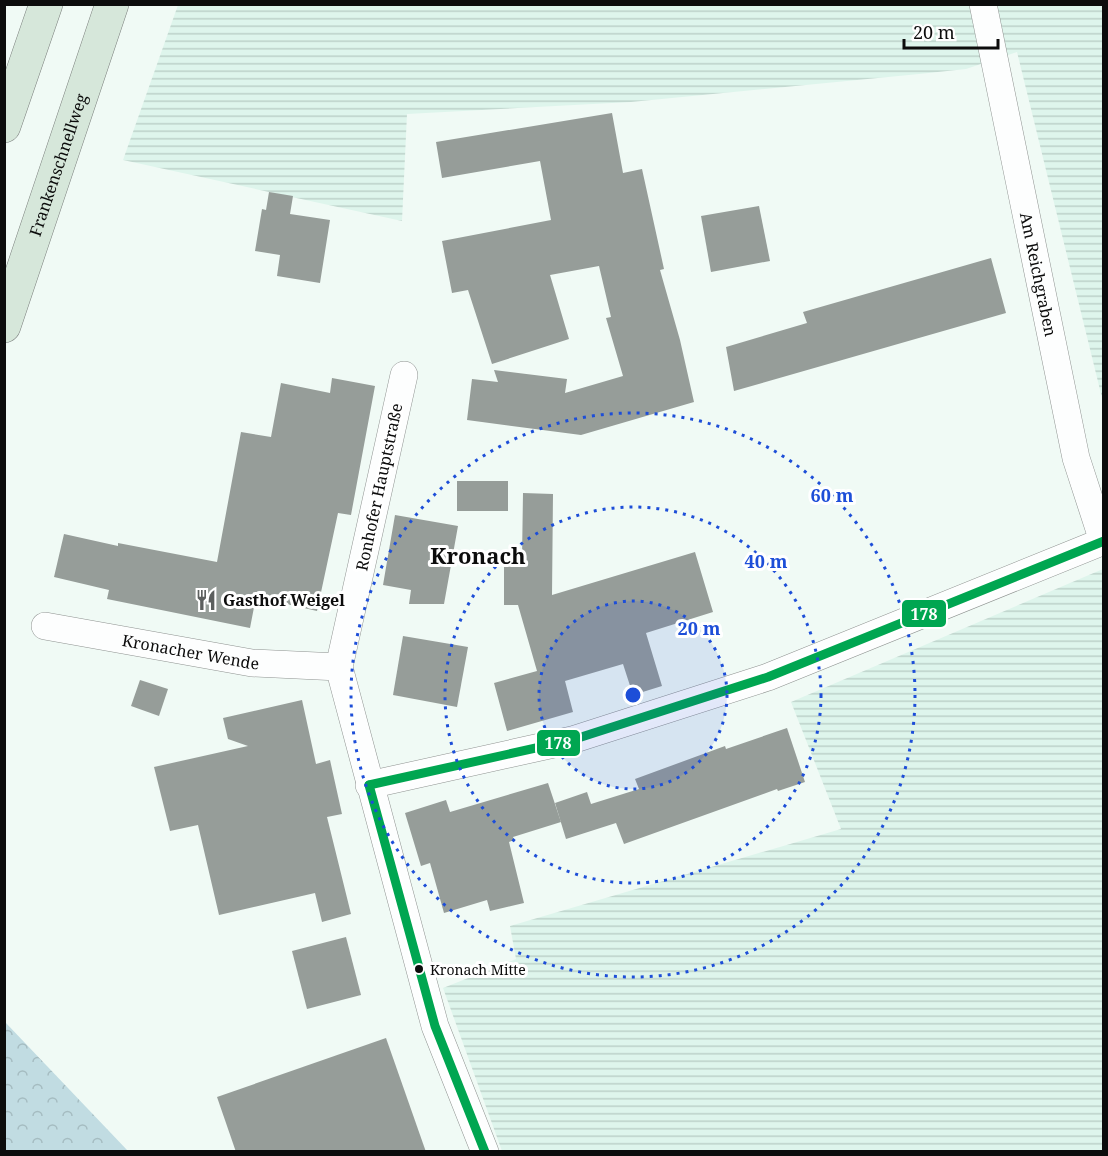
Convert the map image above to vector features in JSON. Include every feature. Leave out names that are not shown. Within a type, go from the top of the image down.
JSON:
[{"type":"highway","points":[[4,126],[46,4]]},
{"type":"highway","name":"Frankenschnellweg","points":[[4,326],[112,4]]},
{"type":"street","name":"Am Reichgraben","points":[[983,4],[1076,458],[1103,541]]},
{"type":"street","name":"Ronhofer Hauptstraße","points":[[404,375],[339,667],[435,1026],[485,1152]]},
{"type":"street","points":[[369,785],[572,740],[768,677],[1103,541]]},
{"type":"street","name":"Kronacher Wende","points":[[45,626],[252,663],[339,667]]},
{"type":"green space","points":[[178,5],[1103,5],[1103,402],[1017,52],[966,69],[919,74],[631,102],[407,114],[402,221],[123,160]]},
{"type":"green space","points":[[1103,569],[1103,1151],[502,1151],[443,988],[516,959],[510,926],[841,829],[791,702]]},
{"type":"green space","points":[[5,1022],[128,1151],[5,1151]]},
{"type":"building","points":[[612,113],[623,173],[642,169],[664,269],[660,270],[680,340],[694,402],[581,435],[467,420],[472,379],[498,382],[494,370],[567,379],[565,393],[623,376],[606,318],[611,317],[599,266],[550,275],[569,339],[492,364],[468,290],[452,293],[442,241],[551,220],[540,161],[442,178],[436,142]]},
{"type":"building","points":[[269,192],[293,196],[290,214],[330,220],[320,283],[277,276],[280,255],[255,251],[262,209],[266,210]]},
{"type":"building","points":[[759,206],[770,261],[711,272],[701,216]]},
{"type":"building","points":[[991,258],[1006,313],[734,391],[726,347],[807,323],[803,312]]},
{"type":"building","points":[[332,378],[375,386],[351,515],[338,513],[317,611],[256,597],[250,628],[107,599],[109,590],[54,577],[64,534],[118,546],[118,543],[217,562],[241,432],[271,437],[281,383],[330,393]]},
{"type":"building","points":[[457,481],[508,481],[508,511],[457,511]]},
{"type":"building","points":[[523,493],[553,494],[552,595],[695,552],[713,612],[646,633],[662,686],[633,695],[623,664],[565,681],[573,712],[507,731],[494,683],[537,671],[518,605],[504,605],[504,559],[522,559]]},
{"type":"building","points":[[395,515],[458,526],[444,604],[409,604],[411,590],[383,585]]},
{"type":"building","points":[[403,636],[468,647],[457,707],[393,695]]},
{"type":"building","points":[[140,680],[168,689],[159,716],[131,706]]},
{"type":"building","points":[[302,700],[316,764],[330,760],[342,814],[327,817],[351,914],[322,922],[315,893],[219,915],[198,825],[170,831],[154,767],[248,746],[228,739],[223,718]]},
{"type":"building","points":[[787,728],[805,782],[778,791],[777,789],[624,844],[616,823],[566,839],[555,803],[587,792],[591,804],[639,789],[635,779],[725,746],[726,749]]},
{"type":"building","points":[[548,783],[561,822],[513,837],[514,840],[509,842],[524,903],[490,911],[487,900],[444,913],[430,863],[421,866],[405,813],[446,800],[450,812]]},
{"type":"building","points":[[346,937],[361,995],[307,1009],[292,951]]},
{"type":"building","points":[[386,1038],[426,1152],[236,1152],[217,1097]]},
{"type":"transit line","name":"178","points":[[369,785],[572,740],[768,677],[1104,541]]},
{"type":"transit line","name":"178","points":[[369,785],[435,1026],[485,1152]]},
{"type":"place","name":"Gasthof Weigel","points":[[206,600]]},
{"type":"place","name":"Kronach Mitte","points":[[419,969]]},
{"type":"district","name":"Kronach","points":[[478,555]]}]
